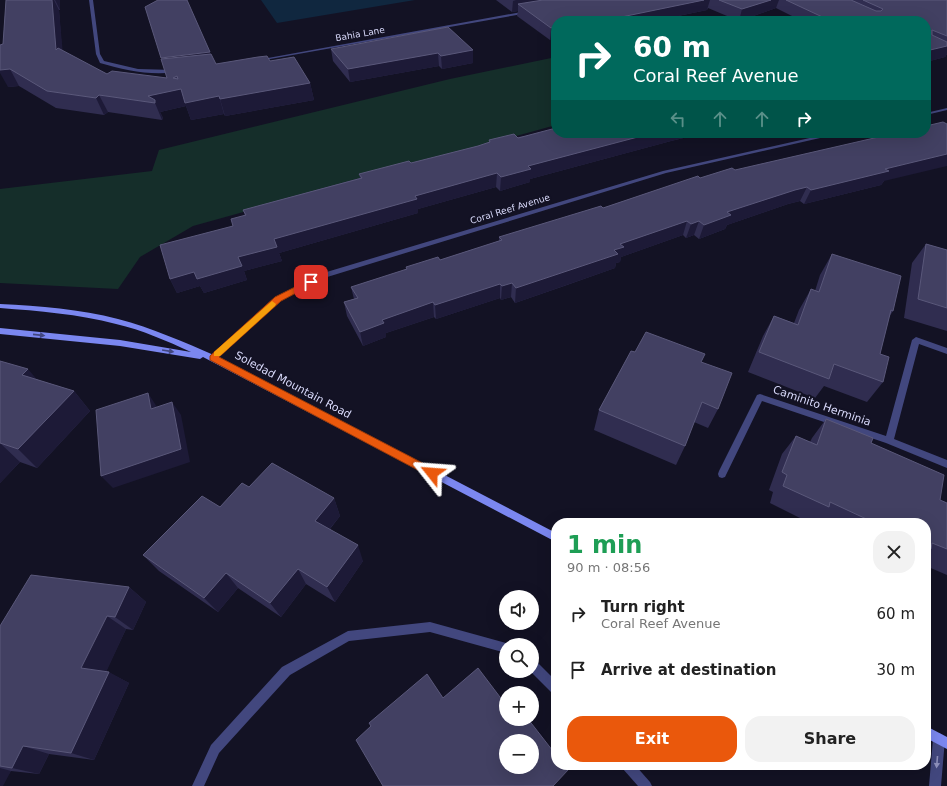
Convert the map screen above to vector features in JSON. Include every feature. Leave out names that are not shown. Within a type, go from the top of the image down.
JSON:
[{"type":"main road","name":"Soledad Mountain Road","points":[[0,306],[42,309],[104,318],[168,338],[213,358],[551,535]]},
{"type":"main road","points":[[0,331],[120,344],[213,358]]},
{"type":"main road","points":[[931,735],[943,741]]},
{"type":"street","points":[[91,0],[98,54],[102,62],[128,71],[152,73],[180,71]]},
{"type":"street","name":"Bahia Lane","points":[[251,61],[532,11]]},
{"type":"street","points":[[931,113],[947,109]]},
{"type":"street","name":"Coral Reef Avenue","points":[[213,358],[278,299],[322,276],[665,172],[817,138]]},
{"type":"street","points":[[889,441],[916,340],[947,351]]},
{"type":"street","name":"Caminito Herminia","points":[[722,474],[760,397],[889,441],[947,464]]},
{"type":"street","points":[[198,786],[215,749],[286,671],[348,636],[430,626],[499,646]]},
{"type":"street","points":[[539,672],[551,684]]},
{"type":"street","points":[[935,786],[943,741]]},
{"type":"street","points":[[632,770],[646,786]]},
{"type":"green space","points":[[551,58],[551,126],[193,226],[140,257],[118,289],[0,283],[0,189],[152,171],[159,150],[450,79]]},
{"type":"water","points":[[261,0],[415,0],[277,23]]},
{"type":"building","points":[[6,0],[52,0],[56,50],[58,48],[107,74],[112,71],[167,78],[161,59],[211,54],[216,64],[267,56],[270,61],[294,57],[310,83],[220,99],[219,96],[185,103],[181,89],[148,96],[155,100],[155,103],[99,95],[96,98],[47,91],[10,69],[0,70],[0,45],[3,44]]},
{"type":"building","points":[[158,0],[187,0],[210,52],[161,58],[145,7]]},
{"type":"building","points":[[543,0],[704,0],[626,16],[551,16],[551,28],[518,4]]},
{"type":"building","points":[[719,0],[771,0],[742,9]]},
{"type":"building","points":[[786,0],[851,0],[876,11],[881,11],[883,9],[863,0],[947,0],[947,36],[932,30],[932,35],[947,42],[947,46],[931,50],[931,16],[820,16]]},
{"type":"building","points":[[448,27],[473,50],[441,56],[438,53],[348,69],[331,49]]},
{"type":"building","points":[[943,122],[947,124],[947,154],[885,169],[889,171],[811,190],[807,187],[795,190],[727,212],[731,215],[704,225],[699,221],[691,224],[687,221],[620,244],[624,247],[614,250],[618,254],[516,288],[512,283],[502,286],[500,284],[435,305],[433,302],[382,320],[384,323],[360,332],[344,302],[358,298],[351,287],[407,269],[406,267],[438,257],[440,260],[502,240],[499,237],[601,206],[603,208],[698,176],[700,178],[732,168],[735,170],[874,138],[931,138],[931,125]]},
{"type":"building","points":[[551,129],[551,138],[634,138],[528,166],[531,169],[501,177],[497,173],[415,196],[417,199],[274,239],[277,247],[238,257],[242,266],[197,279],[194,272],[170,279],[160,245],[233,226],[231,219],[246,215],[243,210],[362,178],[359,174],[409,161],[411,163],[478,146],[490,142],[489,140],[514,134],[518,138]]},
{"type":"building","points":[[926,244],[947,250],[947,308],[918,299]]},
{"type":"building","points":[[832,254],[901,276],[893,311],[891,310],[880,354],[889,357],[883,382],[834,364],[829,379],[759,352],[774,316],[798,325],[811,289],[819,292]]},
{"type":"building","points":[[646,332],[705,354],[701,362],[732,373],[718,409],[702,402],[685,446],[599,410],[631,351],[635,352]]},
{"type":"building","points":[[0,361],[28,369],[22,375],[74,391],[18,449],[0,443]]},
{"type":"building","points":[[148,393],[151,409],[172,402],[181,449],[101,476],[96,410]]},
{"type":"building","points":[[826,419],[873,438],[871,443],[944,475],[940,500],[947,503],[947,549],[932,543],[931,549],[931,518],[864,518],[830,502],[829,507],[783,486],[787,475],[782,472],[796,436],[817,445]]},
{"type":"building","points":[[272,463],[334,498],[315,521],[358,545],[327,587],[298,569],[270,603],[226,573],[204,598],[143,555],[202,496],[220,507],[242,483],[249,487]]},
{"type":"building","points":[[31,575],[129,587],[115,617],[107,616],[81,668],[109,672],[71,753],[23,746],[12,768],[0,766],[0,626]]},
{"type":"building","points":[[478,668],[499,696],[499,726],[533,726],[551,749],[551,770],[568,770],[553,786],[383,786],[356,740],[371,726],[369,723],[427,674],[443,698]]},
{"type":"slow traffic","points":[[217,354],[272,304]]},
{"type":"route","points":[[311,282],[278,299],[213,358],[432,473]]}]
